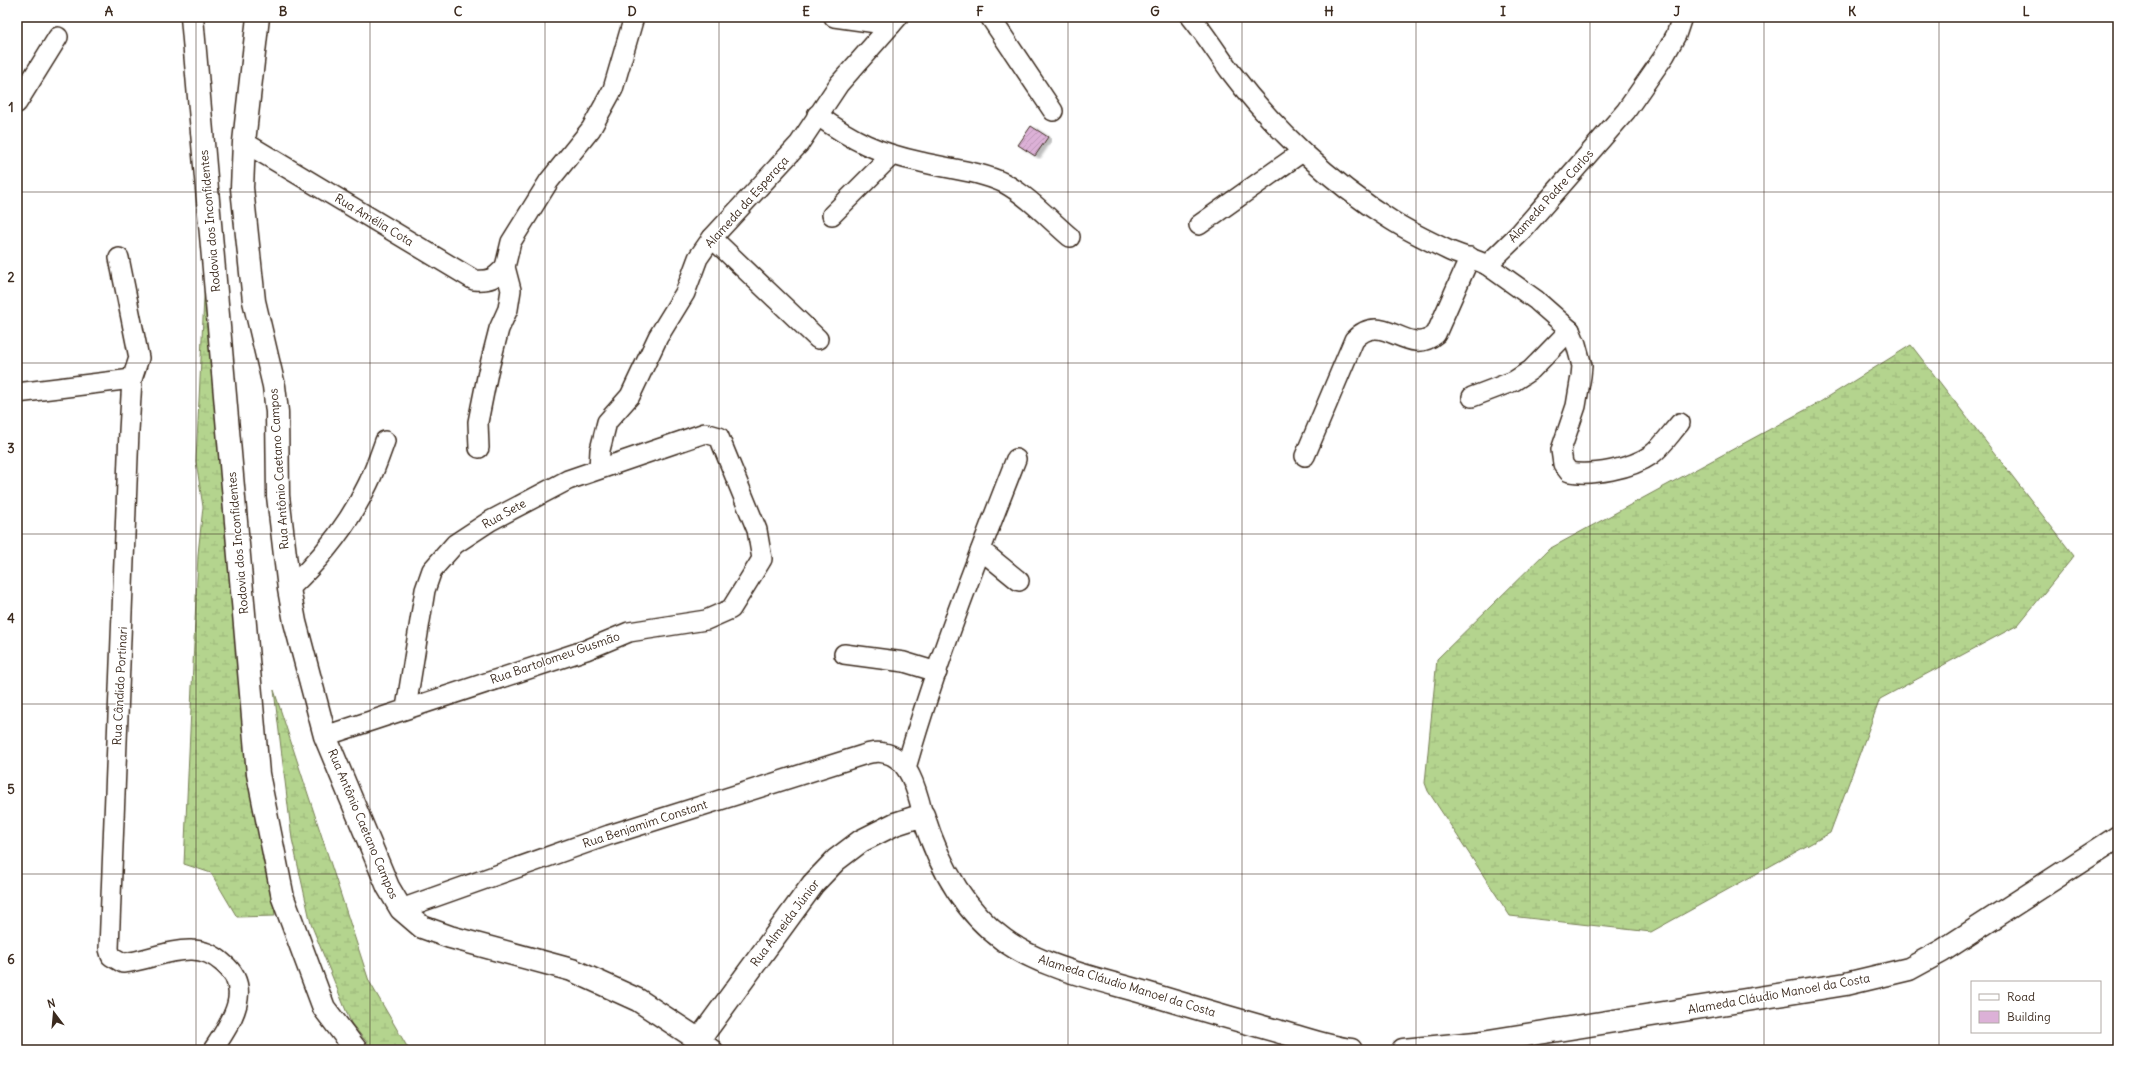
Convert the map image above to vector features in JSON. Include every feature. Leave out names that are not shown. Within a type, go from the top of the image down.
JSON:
[{"type":"street","name":"Rodovia dos Inconfidentes","points":[[192,17],[258,774],[283,898],[324,1008],[356,1050]]},
{"type":"street","name":"Rua Antônio Caetano Campos","points":[[258,17],[244,142],[242,188],[254,301],[274,386],[277,412],[278,496],[290,589],[295,622],[325,736],[388,887],[401,910],[422,927],[434,932],[549,962],[601,982],[638,1000],[701,1047]]},
{"type":"street","points":[[479,448],[478,422],[488,372],[499,329],[508,309],[511,290],[505,267],[511,242],[549,181],[591,129],[613,89],[634,17]]},
{"type":"street","points":[[834,17],[894,21]]},
{"type":"street","points":[[990,17],[1053,111]]},
{"type":"street","points":[[1191,17],[1231,72],[1302,152],[1316,162],[1338,183],[1392,221],[1451,251],[1479,261],[1536,300],[1570,330],[1580,358],[1582,371],[1576,406],[1561,450],[1563,464],[1569,472],[1584,474],[1609,470],[1651,455],[1680,423]]},
{"type":"street","name":"Alameda Padre Carlos","points":[[1479,261],[1519,234],[1626,111],[1665,55],[1676,35],[1682,17]]},
{"type":"street","name":"Alameda da Esperaça","points":[[599,469],[600,450],[607,422],[630,396],[658,337],[685,293],[698,258],[712,238],[799,144],[839,84],[894,21]]},
{"type":"street","points":[[17,103],[58,37]]},
{"type":"street","points":[[817,115],[849,137],[875,150],[967,171],[1004,183],[1015,190],[1070,237]]},
{"type":"street","name":"Rua Amélia Cota","points":[[244,142],[474,280],[488,281],[497,276],[505,267]]},
{"type":"street","points":[[1199,225],[1302,152]]},
{"type":"street","points":[[832,215],[892,155]]},
{"type":"street","points":[[712,238],[818,339]]},
{"type":"street","name":"Rua Cândido Portinari","points":[[119,258],[138,358],[132,379],[109,949],[111,956],[123,963],[178,951],[192,950],[204,951],[227,966],[238,988],[239,1000],[232,1019],[213,1050]]},
{"type":"street","points":[[1306,456],[1354,340],[1361,332],[1378,328],[1412,341],[1430,340],[1436,334],[1479,261]]},
{"type":"street","points":[[1472,397],[1514,382],[1531,370],[1570,330]]},
{"type":"street","points":[[17,393],[132,379]]},
{"type":"street","name":"Rua Sete","points":[[406,708],[425,590],[432,570],[455,544],[490,521],[568,480],[705,433],[719,437],[757,530],[762,559]]},
{"type":"street","points":[[290,589],[313,566],[341,530],[368,484],[385,441]]},
{"type":"street","points":[[906,768],[937,672],[980,550],[1016,459]]},
{"type":"street","points":[[980,550],[1019,581]]},
{"type":"street","name":"Rua Bartolomeu Gusmão","points":[[325,736],[406,708],[586,650],[629,632],[706,620],[731,609],[762,559]]},
{"type":"street","points":[[844,654],[904,662],[937,672]]},
{"type":"street","name":"Rua Benjamim Constant","points":[[401,910],[609,835],[827,765],[863,754],[883,752],[891,755]]},
{"type":"street","name":"Alameda Cláudio Manoel da Costa","points":[[891,755],[906,768],[924,815],[933,847],[942,866],[958,892],[986,925],[1004,940],[1031,956],[1065,968],[1228,1018],[1351,1050]]},
{"type":"street","name":"Rua Almeida Júnior","points":[[701,1047],[813,884],[836,860],[861,841],[895,824],[924,815]]},
{"type":"street","name":"Alameda Cláudio Manoel da Costa","points":[[1403,1050],[1476,1043],[1686,1011],[1846,984],[1903,971],[1920,964],[1948,948],[2118,837]]},
{"type":"green space","points":[[205,277],[275,916],[237,917],[211,873],[184,864],[198,554],[203,507],[196,461]]},
{"type":"green space","points":[[1911,345],[2074,556],[2018,625],[1880,699],[1830,833],[1651,932],[1510,916],[1428,791],[1425,783],[1437,659],[1549,549],[1820,402]]},
{"type":"green space","points":[[274,690],[369,981],[409,1050],[373,1050],[351,1023],[311,924],[292,839]]},
{"type":"building","points":[[1031,126],[1048,137],[1035,156],[1018,145]]}]
